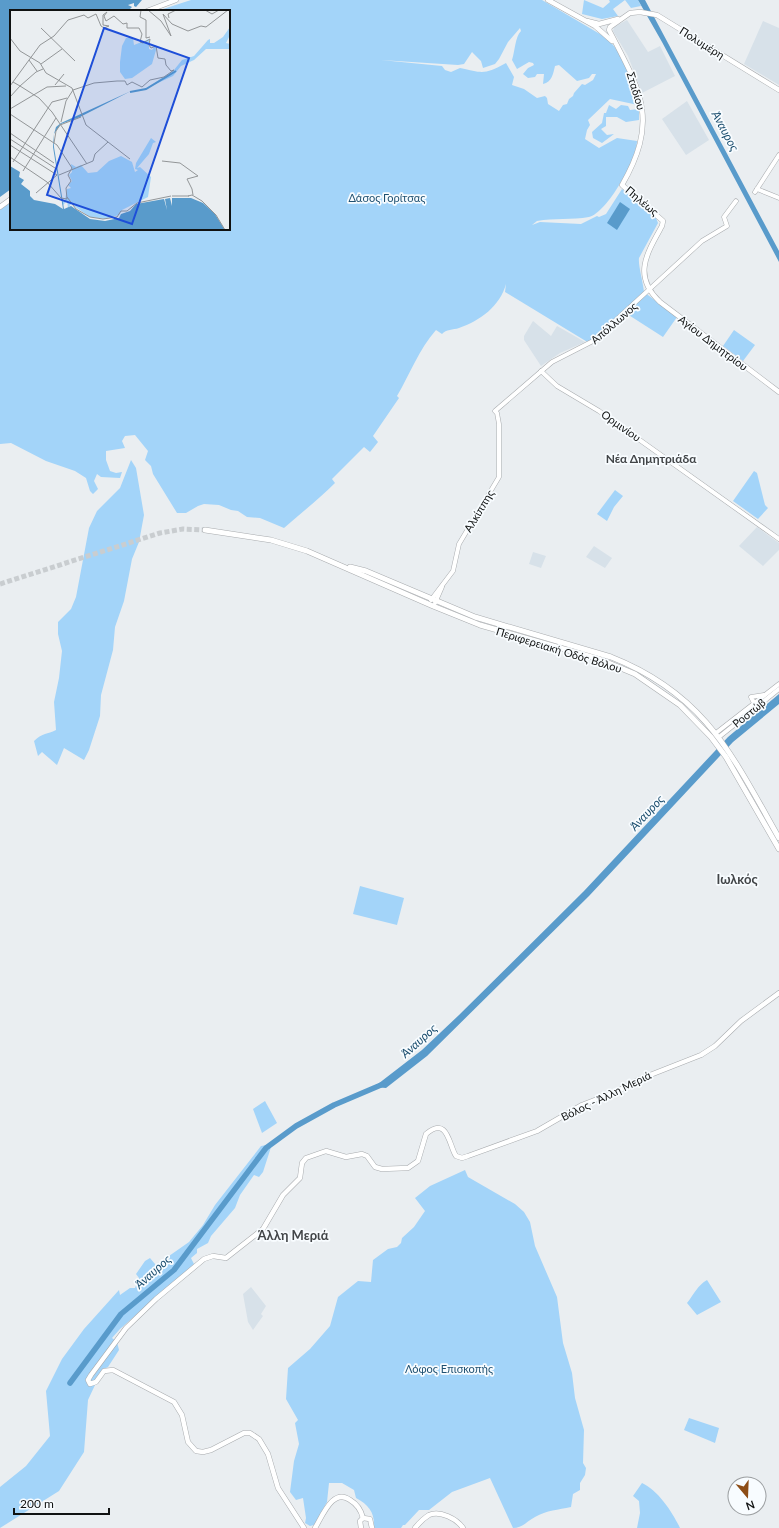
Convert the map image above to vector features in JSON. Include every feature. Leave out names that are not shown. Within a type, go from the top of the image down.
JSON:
[{"type":"main road","points":[[150,10],[176,0]]},
{"type":"main road","points":[[548,0],[598,29],[607,28],[603,22],[599,24],[585,21]]},
{"type":"main road","name":"Πολυμέρη","points":[[607,28],[620,18],[632,13],[641,12],[655,15],[779,90]]},
{"type":"main road","points":[[598,29],[599,24]]},
{"type":"main road","name":"Σταδίου","points":[[607,28],[633,76],[643,112],[639,150],[622,185]]},
{"type":"main road","name":"Πηλέως","points":[[622,185],[661,218],[662,226],[645,260],[646,274],[651,290]]},
{"type":"main road","points":[[0,206],[10,200]]},
{"type":"main road","name":"Αγίου Δημητρίου","points":[[651,290],[660,302],[779,392]]},
{"type":"main road","name":"Περιφερειακή Οδός Βόλου","points":[[205,530],[253,536],[300,548],[338,563],[366,571],[434,600],[501,626],[597,653],[634,667],[677,694],[696,711],[719,737],[730,752],[779,838]]},
{"type":"main road","name":"Περιφερειακή Οδός Βόλου","points":[[338,563],[364,577],[431,606],[490,629],[599,659],[630,672],[676,702],[701,725],[726,757],[779,849]]},
{"type":"main road","name":"Βόλος - Άλλη Μεριά","points":[[304,1528],[278,1488],[264,1445],[254,1435],[247,1432],[212,1450],[203,1452],[196,1451],[188,1442],[180,1410],[170,1399],[113,1370],[104,1372],[94,1384],[90,1384],[88,1380],[126,1328],[156,1299],[209,1257],[228,1257],[262,1231],[283,1195],[300,1178],[302,1163],[306,1158],[326,1151],[346,1157],[362,1154],[368,1156],[374,1166],[380,1169],[406,1168],[418,1161],[424,1138],[433,1129],[440,1129],[447,1133],[455,1155],[462,1158],[531,1133],[582,1106],[709,1050],[741,1021],[779,993]]},
{"type":"main road","points":[[315,1528],[330,1503],[339,1497],[351,1500],[361,1511],[363,1518],[360,1520],[361,1527]]},
{"type":"main road","points":[[415,1528],[426,1518],[435,1514],[452,1518],[463,1528]]},
{"type":"main road","points":[[363,1518],[369,1518],[372,1526]]},
{"type":"street","points":[[779,155],[756,191],[779,198]]},
{"type":"street","name":"Απόλλωνος","points":[[495,411],[541,371],[560,357],[591,343],[651,290],[702,241],[727,226],[724,217],[736,201]]},
{"type":"street","name":"Ορμινίου","points":[[541,371],[560,388],[599,410],[779,539]]},
{"type":"street","name":"Αλκίππης","points":[[431,606],[443,584],[454,569],[460,544],[499,477],[500,433],[498,416],[495,411]]},
{"type":"street","points":[[719,737],[754,703],[779,684]]},
{"type":"street","name":"Ροστώβ","points":[[719,737],[779,689]]},
{"type":"shaded area","points":[[0,0],[142,0],[136,7],[134,6],[134,3],[128,5],[132,7],[129,10],[10,10],[10,190],[0,197]]},
{"type":"shaded area","points":[[638,0],[645,0],[779,251],[779,262],[662,42]]},
{"type":"shaded area","points":[[627,20],[648,52],[660,46],[675,76],[642,93],[628,56],[613,31],[614,27]]},
{"type":"shaded area","points":[[763,21],[779,28],[779,85],[744,64]]},
{"type":"shaded area","points":[[687,101],[709,140],[686,155],[662,119]]},
{"type":"shaded area","points":[[620,202],[630,209],[617,230],[607,223]]},
{"type":"shaded area","points":[[533,321],[551,336],[557,326],[585,342],[560,353],[541,366],[524,340],[524,336]]},
{"type":"shaded area","points":[[757,527],[779,543],[779,550],[763,566],[739,546]]},
{"type":"shaded area","points":[[594,546],[612,558],[605,568],[586,557]]},
{"type":"shaded area","points":[[533,552],[546,556],[541,568],[529,564]]},
{"type":"shaded area","points":[[779,694],[779,704],[733,742],[589,896],[427,1056],[386,1088],[374,1087],[422,1050],[459,1015],[584,891],[728,737]]},
{"type":"shaded area","points":[[251,1287],[266,1306],[261,1314],[263,1316],[253,1330],[248,1322],[243,1294]]},
{"type":"green space","name":"Δάσος Γορίτσας","points":[[191,0],[542,0],[605,37],[612,43],[626,68],[638,105],[610,99],[588,120],[590,125],[585,139],[599,148],[617,138],[637,141],[636,149],[627,172],[612,196],[596,213],[589,217],[583,218],[537,221],[532,225],[540,222],[581,224],[597,216],[599,217],[606,214],[622,189],[656,218],[658,223],[639,258],[644,292],[677,317],[663,337],[624,312],[589,343],[505,292],[506,284],[494,306],[482,317],[467,325],[448,330],[442,334],[436,330],[415,362],[397,396],[399,398],[373,436],[378,442],[370,452],[364,447],[332,479],[335,483],[284,528],[260,518],[247,517],[238,511],[219,505],[204,504],[186,513],[177,513],[153,474],[151,466],[145,460],[148,451],[135,435],[125,436],[122,441],[125,448],[106,451],[106,460],[110,471],[116,473],[122,472],[120,478],[101,477],[97,474],[94,481],[98,489],[93,494],[90,491],[86,478],[75,471],[46,461],[11,443],[0,444],[0,210],[10,203],[10,230],[230,230],[230,10],[160,10]],"holes":[[[520,28],[521,31],[516,40],[512,60],[517,69],[529,62],[533,63],[534,65],[528,68],[523,74],[528,78],[535,77],[537,74],[544,74],[543,84],[546,83],[552,77],[555,66],[559,65],[577,81],[589,78],[592,74],[596,74],[593,80],[585,85],[582,84],[569,99],[567,104],[563,105],[559,111],[548,104],[545,96],[537,98],[524,89],[512,85],[514,77],[506,63],[493,70],[483,72],[460,68],[451,72],[445,70],[442,66],[381,60],[458,65],[464,64],[472,52],[481,61],[483,68],[495,64],[508,42]]]},
{"type":"green space","points":[[584,0],[603,8],[610,2],[609,0],[625,0],[613,9],[618,16],[602,19],[582,14]]},
{"type":"green space","points":[[625,0],[638,0],[641,6],[631,8]]},
{"type":"green space","points":[[609,105],[616,109],[621,105],[628,106],[630,110],[639,109],[639,120],[626,122],[617,117],[606,117],[606,126],[601,129],[607,135],[614,134],[602,143],[593,138],[592,132],[602,123],[604,113],[606,113]]},
{"type":"green space","points":[[734,330],[755,345],[743,361],[723,346]]},
{"type":"green space","points":[[131,460],[136,468],[144,515],[139,542],[132,559],[124,601],[115,627],[113,650],[101,695],[100,716],[89,750],[84,760],[64,748],[57,765],[42,752],[38,756],[34,741],[43,735],[56,730],[54,702],[59,678],[62,651],[58,634],[58,622],[71,609],[76,597],[89,528],[97,511],[120,488]]},
{"type":"green space","points":[[754,471],[757,473],[765,505],[768,508],[758,519],[733,501]]},
{"type":"green space","points":[[615,490],[623,496],[614,507],[607,521],[597,514]]},
{"type":"green space","points":[[360,886],[404,898],[397,925],[353,914]]},
{"type":"green space","points":[[265,1101],[277,1123],[262,1133],[253,1109]]},
{"type":"green space","points":[[272,1144],[263,1172],[259,1177],[254,1175],[240,1195],[235,1208],[211,1236],[208,1243],[197,1249],[197,1253],[191,1258],[194,1264],[120,1329],[112,1338],[117,1342],[119,1350],[108,1367],[104,1369],[94,1381],[95,1385],[88,1400],[84,1452],[59,1491],[0,1528],[0,1487],[26,1466],[50,1436],[46,1391],[62,1359],[84,1329],[119,1290],[120,1295],[130,1288],[135,1288],[139,1278],[136,1274],[145,1261],[150,1258],[160,1270],[168,1264],[169,1256],[189,1242],[203,1225],[215,1205],[261,1146]]},
{"type":"green space","name":"Λόφος Επισκοπής","points":[[465,1170],[468,1177],[515,1204],[524,1212],[530,1222],[535,1246],[557,1297],[563,1343],[572,1373],[575,1398],[584,1430],[583,1463],[586,1468],[585,1475],[580,1483],[580,1490],[573,1494],[571,1507],[544,1513],[522,1526],[513,1528],[490,1478],[452,1492],[429,1510],[419,1510],[401,1528],[374,1528],[370,1510],[356,1498],[354,1490],[342,1483],[329,1483],[327,1502],[314,1525],[310,1526],[305,1523],[306,1518],[303,1498],[296,1500],[290,1492],[294,1461],[299,1444],[295,1423],[298,1420],[286,1399],[288,1368],[310,1349],[330,1326],[338,1297],[358,1281],[371,1282],[373,1260],[388,1249],[397,1247],[401,1243],[402,1238],[414,1227],[425,1211],[415,1198],[430,1186]]},
{"type":"green space","points":[[707,1280],[721,1302],[697,1315],[687,1303],[699,1287]]},
{"type":"green space","points":[[689,1418],[719,1428],[715,1443],[684,1430]]},
{"type":"green space","points":[[642,1483],[648,1486],[659,1496],[669,1509],[680,1528],[637,1528],[640,1513],[639,1501],[633,1496]]},
{"type":"waterway","name":"Άναυρος","points":[[70,1383],[121,1314],[174,1270],[266,1148],[296,1126],[334,1105],[381,1085]]},
{"type":"tunnel","points":[[0,584],[160,533],[183,529],[205,530]]},
{"type":"district","name":"Νέα Δημητριάδα","points":[[651,459]]},
{"type":"district","name":"Ιωλκός","points":[[737,879]]},
{"type":"district","name":"Άλλη Μεριά","points":[[293,1235]]}]
